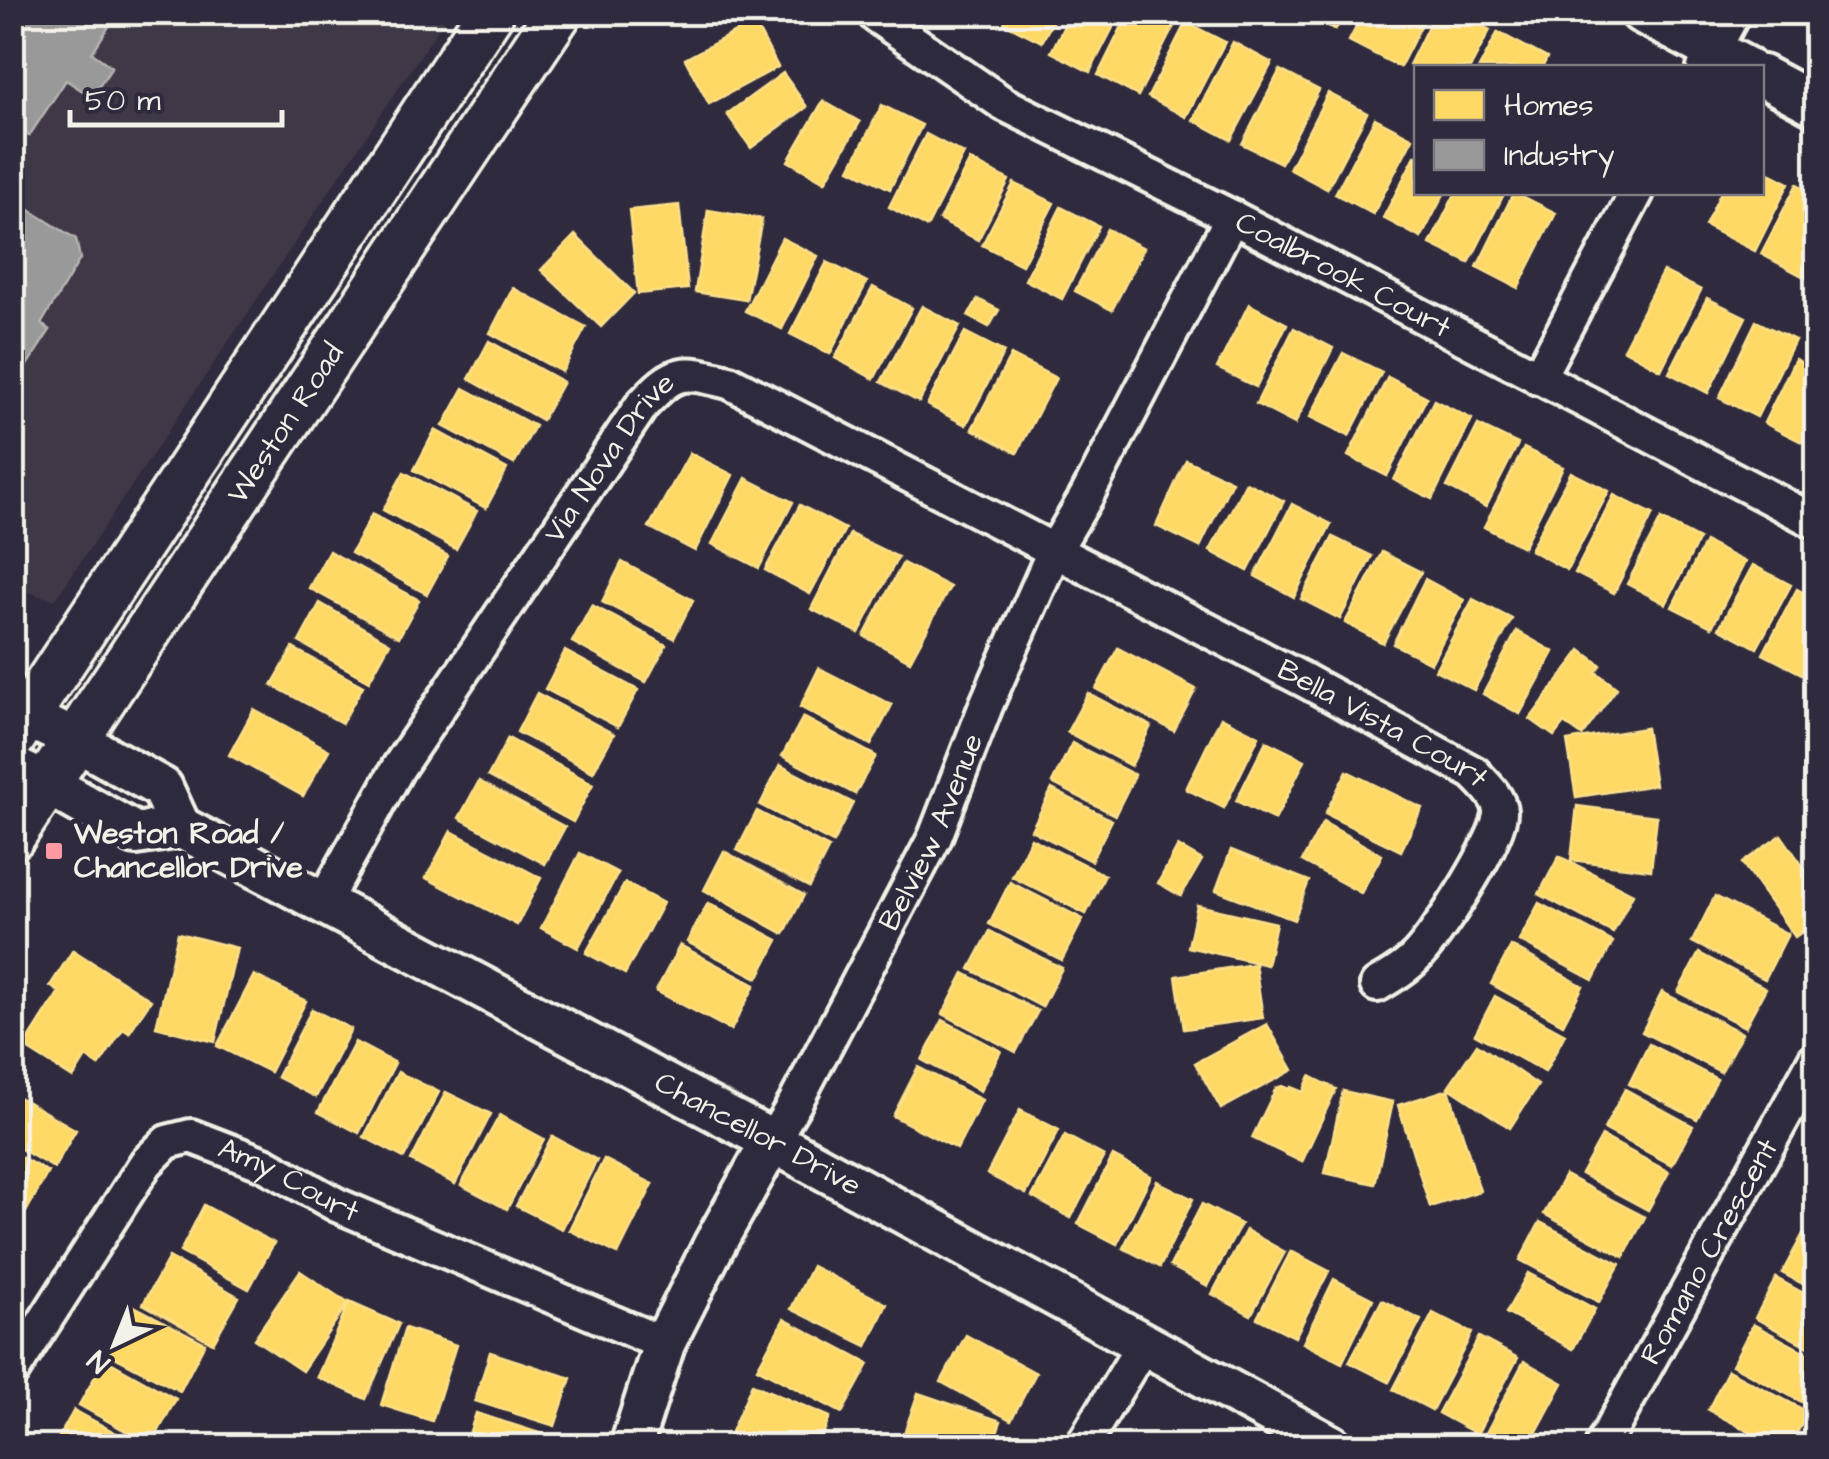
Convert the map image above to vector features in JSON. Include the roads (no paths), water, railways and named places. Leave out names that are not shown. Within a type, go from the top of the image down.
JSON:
[{"type":"main road","name":"Weston Road","points":[[17,721],[490,12]]},
{"type":"main road","name":"Weston Road","points":[[12,836],[29,775],[76,740],[559,12]]},
{"type":"street","points":[[1641,12],[1721,61],[1734,12]]},
{"type":"street","name":"Coalbrook Court","points":[[876,16],[1004,104],[1232,217],[1816,522]]},
{"type":"street","points":[[1764,77],[1816,106]]},
{"type":"street","points":[[1538,378],[1635,195]]},
{"type":"street","name":"Belview Avenue","points":[[631,1446],[664,1344],[935,837],[987,703],[1054,551],[1232,217]]},
{"type":"street","name":"Via Nova Drive","points":[[323,903],[398,768],[642,405],[677,374],[729,382],[1054,551]]},
{"type":"street","name":"Bella Vista Court","points":[[1054,551],[1474,773],[1494,796],[1500,809],[1498,824],[1457,903],[1416,958],[1378,986]]},
{"type":"street","points":[[17,721],[76,740],[162,788],[180,827],[136,834],[29,775]]},
{"type":"street","name":"Chancellor Drive","points":[[180,827],[772,1141],[1330,1446]]},
{"type":"street","name":"Romano Crescent","points":[[1602,1446],[1816,1058]]},
{"type":"street","name":"Amy Court","points":[[12,1372],[146,1163],[167,1142],[190,1136],[264,1164],[336,1205],[664,1344]]},
{"type":"street","points":[[1082,1446],[1143,1345]]},
{"type":"place","name":"Weston Road / Chancellor Drive","points":[[54,851]]}]
